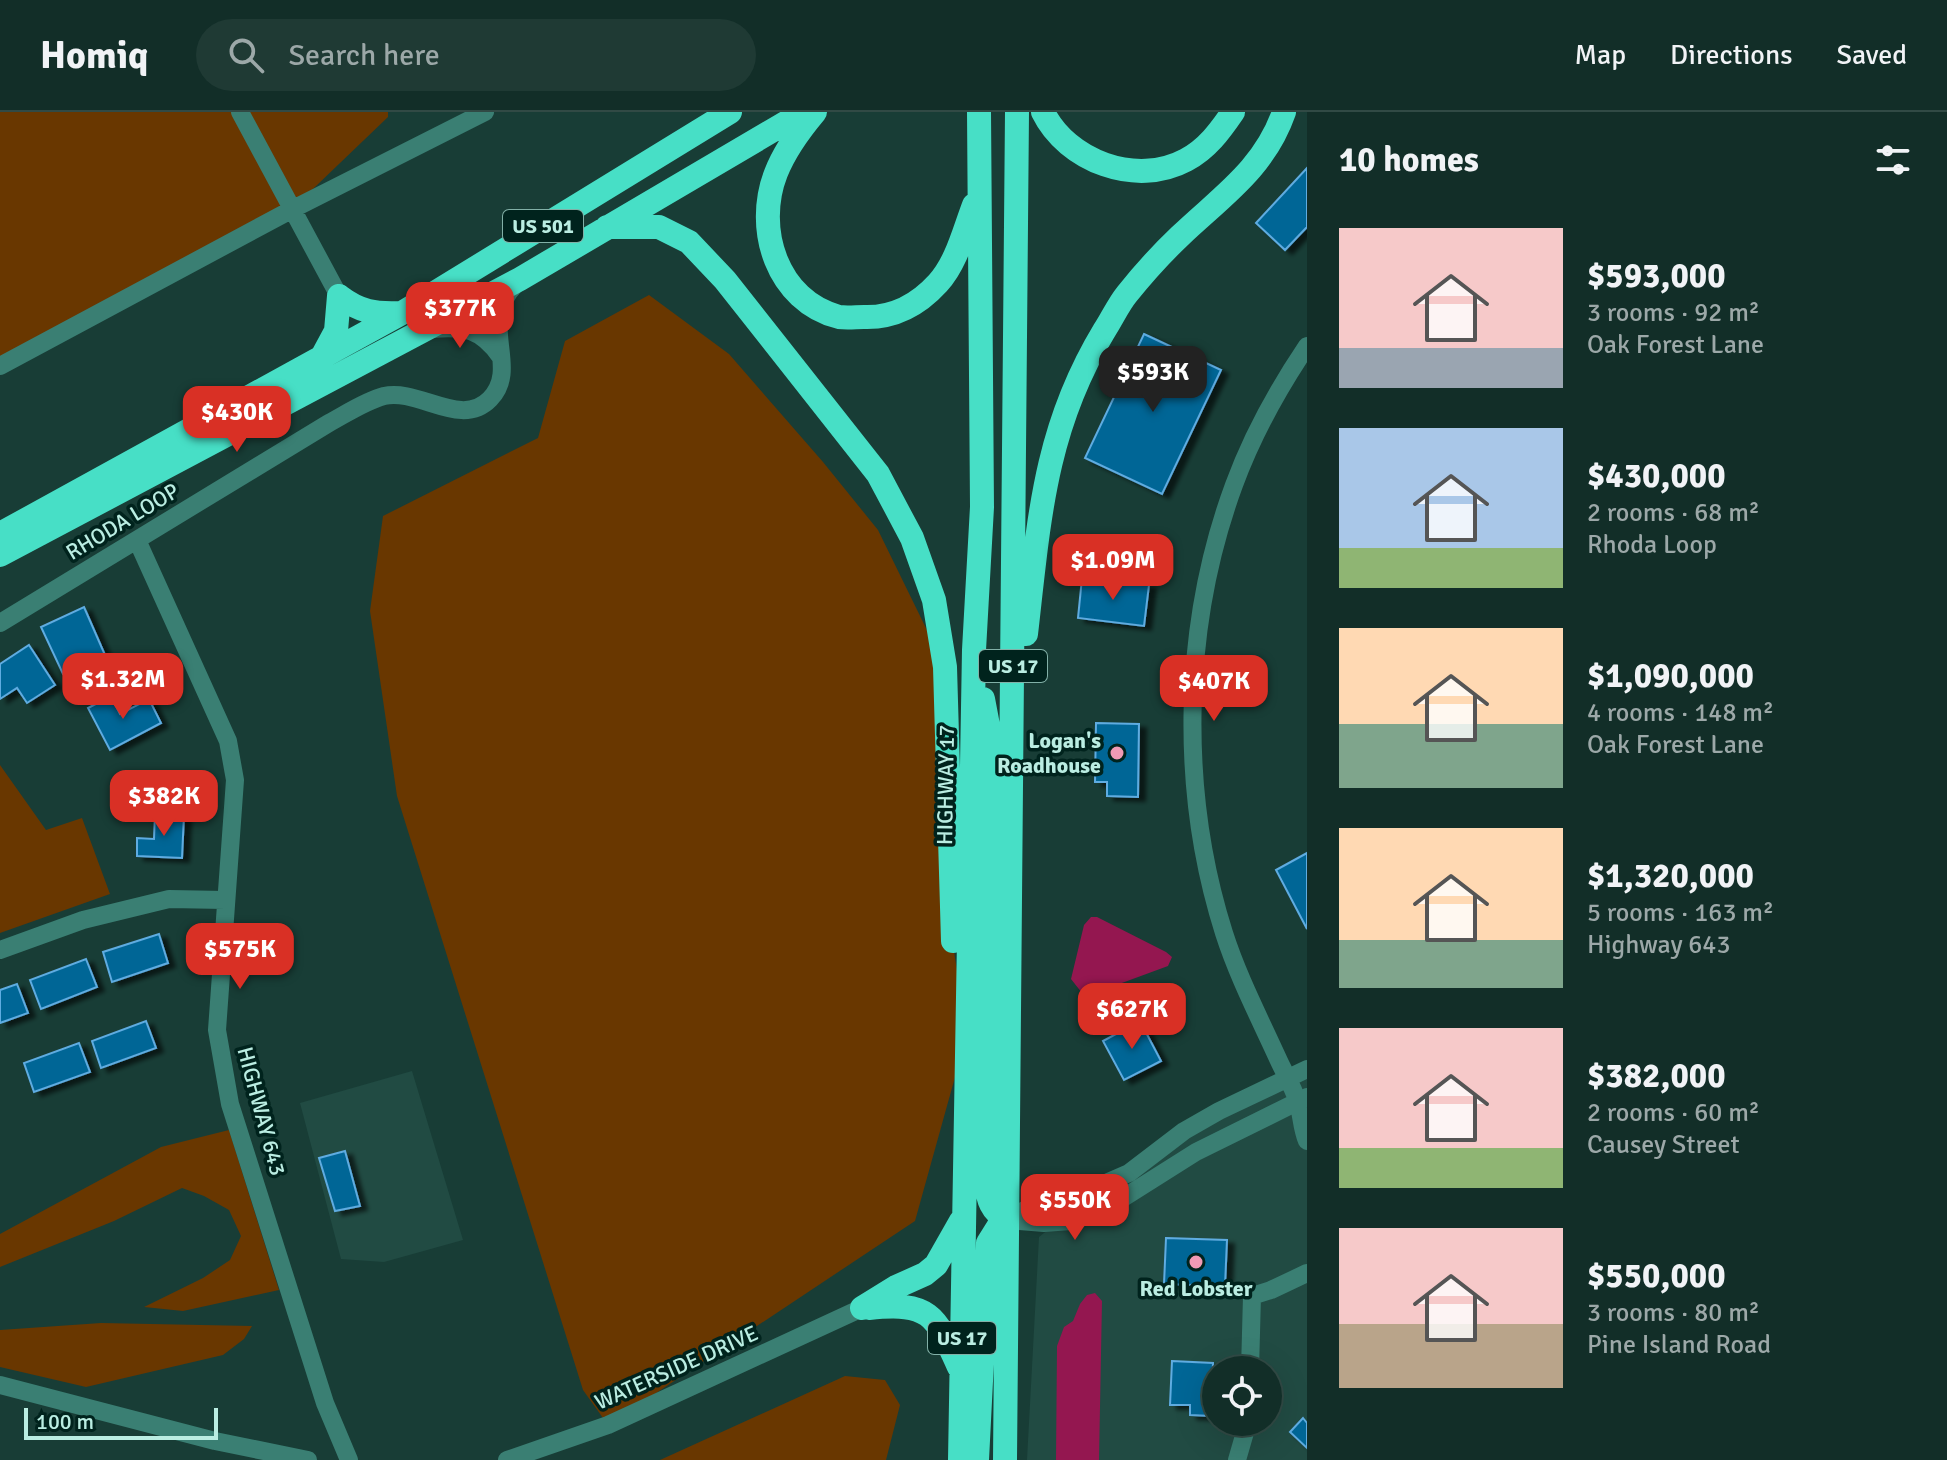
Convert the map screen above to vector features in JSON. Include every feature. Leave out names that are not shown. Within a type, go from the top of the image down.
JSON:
[{"type":"highway","points":[[683,139],[712,112]]},
{"type":"highway","name":"US 501","points":[[0,534],[402,313],[730,112]]},
{"type":"highway","name":"US 501","points":[[0,555],[520,279],[804,112]]},
{"type":"highway","points":[[815,112],[785,152],[768,206],[768,235],[776,263],[791,287],[813,306],[841,317],[874,318],[901,312],[919,300],[940,281],[953,260],[979,192]]},
{"type":"highway","name":"HIGHWAY 17","points":[[960,1460],[974,650],[982,507],[979,112]]},
{"type":"highway","name":"US 17","points":[[1005,1460],[1017,112]]},
{"type":"highway","points":[[1043,112],[1063,140],[1083,155],[1104,165],[1133,170],[1163,168],[1184,162],[1203,149],[1233,112]]},
{"type":"highway","points":[[1012,759],[1040,517],[1052,450],[1066,403],[1085,363],[1125,296],[1179,237],[1257,162],[1273,142],[1284,112]]},
{"type":"highway","points":[[607,227],[659,227],[689,242],[725,280],[878,474],[912,538],[934,600],[945,667],[953,945],[967,1034]]},
{"type":"highway","points":[[339,296],[355,308],[375,314],[402,313]]},
{"type":"highway","points":[[322,357],[336,331],[339,296]]},
{"type":"highway","points":[[974,650],[990,736],[986,1183],[990,1204],[1007,1220],[998,1227],[988,1243],[977,1460]]},
{"type":"highway","points":[[862,1308],[936,1265],[964,1215]]},
{"type":"highway","points":[[862,1308],[898,1305],[918,1309],[928,1315],[941,1328],[961,1373]]},
{"type":"street","points":[[240,112],[339,296]]},
{"type":"street","points":[[0,366],[291,210],[485,112]]},
{"type":"street","points":[[501,358],[497,330],[501,303],[520,279]]},
{"type":"street","points":[[425,330],[449,328],[479,334],[490,341],[501,358]]},
{"type":"street","points":[[1307,346],[1278,392],[1230,497],[1208,578],[1196,643],[1193,705],[1194,766],[1211,887],[1239,976],[1287,1079],[1304,1103],[1302,1131],[1307,1141]]},
{"type":"street","name":"RHODA LOOP","points":[[0,623],[329,423],[385,396],[422,398],[459,411],[476,409],[489,400],[499,387],[501,358]]},
{"type":"street","name":"HIGHWAY 643","points":[[137,540],[228,741],[235,780],[217,1030],[230,1104],[325,1403],[349,1460]]},
{"type":"street","points":[[0,950],[83,920],[169,899],[225,900]]},
{"type":"street","points":[[1007,1220],[1037,1203],[1076,1196],[1129,1173],[1184,1131],[1307,1069]]},
{"type":"street","points":[[1007,1220],[1044,1223],[1071,1221],[1101,1212],[1196,1152],[1304,1103]]},
{"type":"street","points":[[1250,1356],[1252,1296],[1307,1273]]},
{"type":"street","name":"WATERSIDE DRIVE","points":[[507,1460],[608,1425],[862,1308]]},
{"type":"street","points":[[0,1385],[215,1441],[308,1460]]},
{"type":"street","points":[[1237,1460],[1244,1436]]},
{"type":"shaded area","points":[[0,112],[388,112],[388,117],[291,210],[0,366]]},
{"type":"shaded area","points":[[649,295],[729,354],[878,530],[945,667],[953,945],[967,1034],[915,1221],[608,1425],[583,1390],[397,796],[370,611],[383,516],[538,438],[565,341]]},
{"type":"shaded area","points":[[0,765],[46,830],[82,818],[110,894],[0,933]]},
{"type":"shaded area","points":[[1091,917],[1097,917],[1166,952],[1172,957],[1168,966],[1092,994],[1082,993],[1071,979],[1084,925]]},
{"type":"shaded area","points":[[1307,1069],[1307,1460],[1027,1460],[1039,1237],[1104,1185]]},
{"type":"shaded area","points":[[412,1071],[463,1240],[384,1262],[341,1259],[300,1103]]},
{"type":"shaded area","points":[[229,1130],[279,1290],[183,1311],[144,1307],[203,1278],[230,1260],[241,1236],[229,1210],[182,1188],[114,1221],[0,1267],[0,1234],[161,1147]]},
{"type":"shaded area","points":[[1095,1293],[1102,1301],[1099,1460],[1056,1460],[1057,1346],[1064,1327],[1073,1321],[1080,1304],[1087,1295]]},
{"type":"shaded area","points":[[101,1323],[252,1326],[244,1339],[223,1355],[86,1387],[0,1367],[0,1330]]},
{"type":"shaded area","points":[[845,1376],[885,1380],[900,1405],[886,1460],[660,1460]]},
{"type":"building","points":[[1307,168],[1307,227],[1285,250],[1256,223]]},
{"type":"building","points":[[1144,334],[1221,370],[1162,494],[1085,458]]},
{"type":"building","points":[[1082,578],[1149,585],[1144,626],[1078,618]]},
{"type":"building","points":[[84,607],[105,655],[63,674],[41,627]]},
{"type":"building","points":[[29,645],[55,685],[27,703],[17,688],[0,699],[0,664]]},
{"type":"building","points":[[111,696],[120,714],[149,699],[161,723],[110,750],[88,708]]},
{"type":"building","name":"Logan's Roadhouse","points":[[1096,723],[1139,724],[1138,797],[1107,796],[1107,782],[1095,782]]},
{"type":"building","points":[[155,813],[184,815],[182,858],[137,856],[137,838],[154,839]]},
{"type":"building","points":[[1307,853],[1307,929],[1276,870]]},
{"type":"building","points":[[159,934],[168,963],[112,982],[103,952]]},
{"type":"building","points":[[86,959],[97,987],[41,1009],[30,980]]},
{"type":"building","points":[[17,984],[28,1013],[0,1023],[0,990]]},
{"type":"building","points":[[146,1021],[156,1048],[101,1068],[92,1041]]},
{"type":"building","points":[[1140,1021],[1161,1061],[1124,1080],[1103,1041]]},
{"type":"building","points":[[79,1043],[90,1072],[34,1092],[24,1063]]},
{"type":"building","points":[[345,1151],[360,1206],[335,1211],[319,1158]]},
{"type":"building","name":"Red Lobster","points":[[1166,1238],[1227,1240],[1225,1286],[1164,1284]]},
{"type":"building","points":[[1172,1361],[1202,1362],[1202,1416],[1190,1415],[1190,1405],[1170,1405]]},
{"type":"building","points":[[1303,1418],[1307,1423],[1307,1448],[1290,1432]]},
{"type":"place","name":"Logan's Roadhouse","points":[[1117,753]]},
{"type":"place","name":"Red Lobster","points":[[1196,1262]]}]
